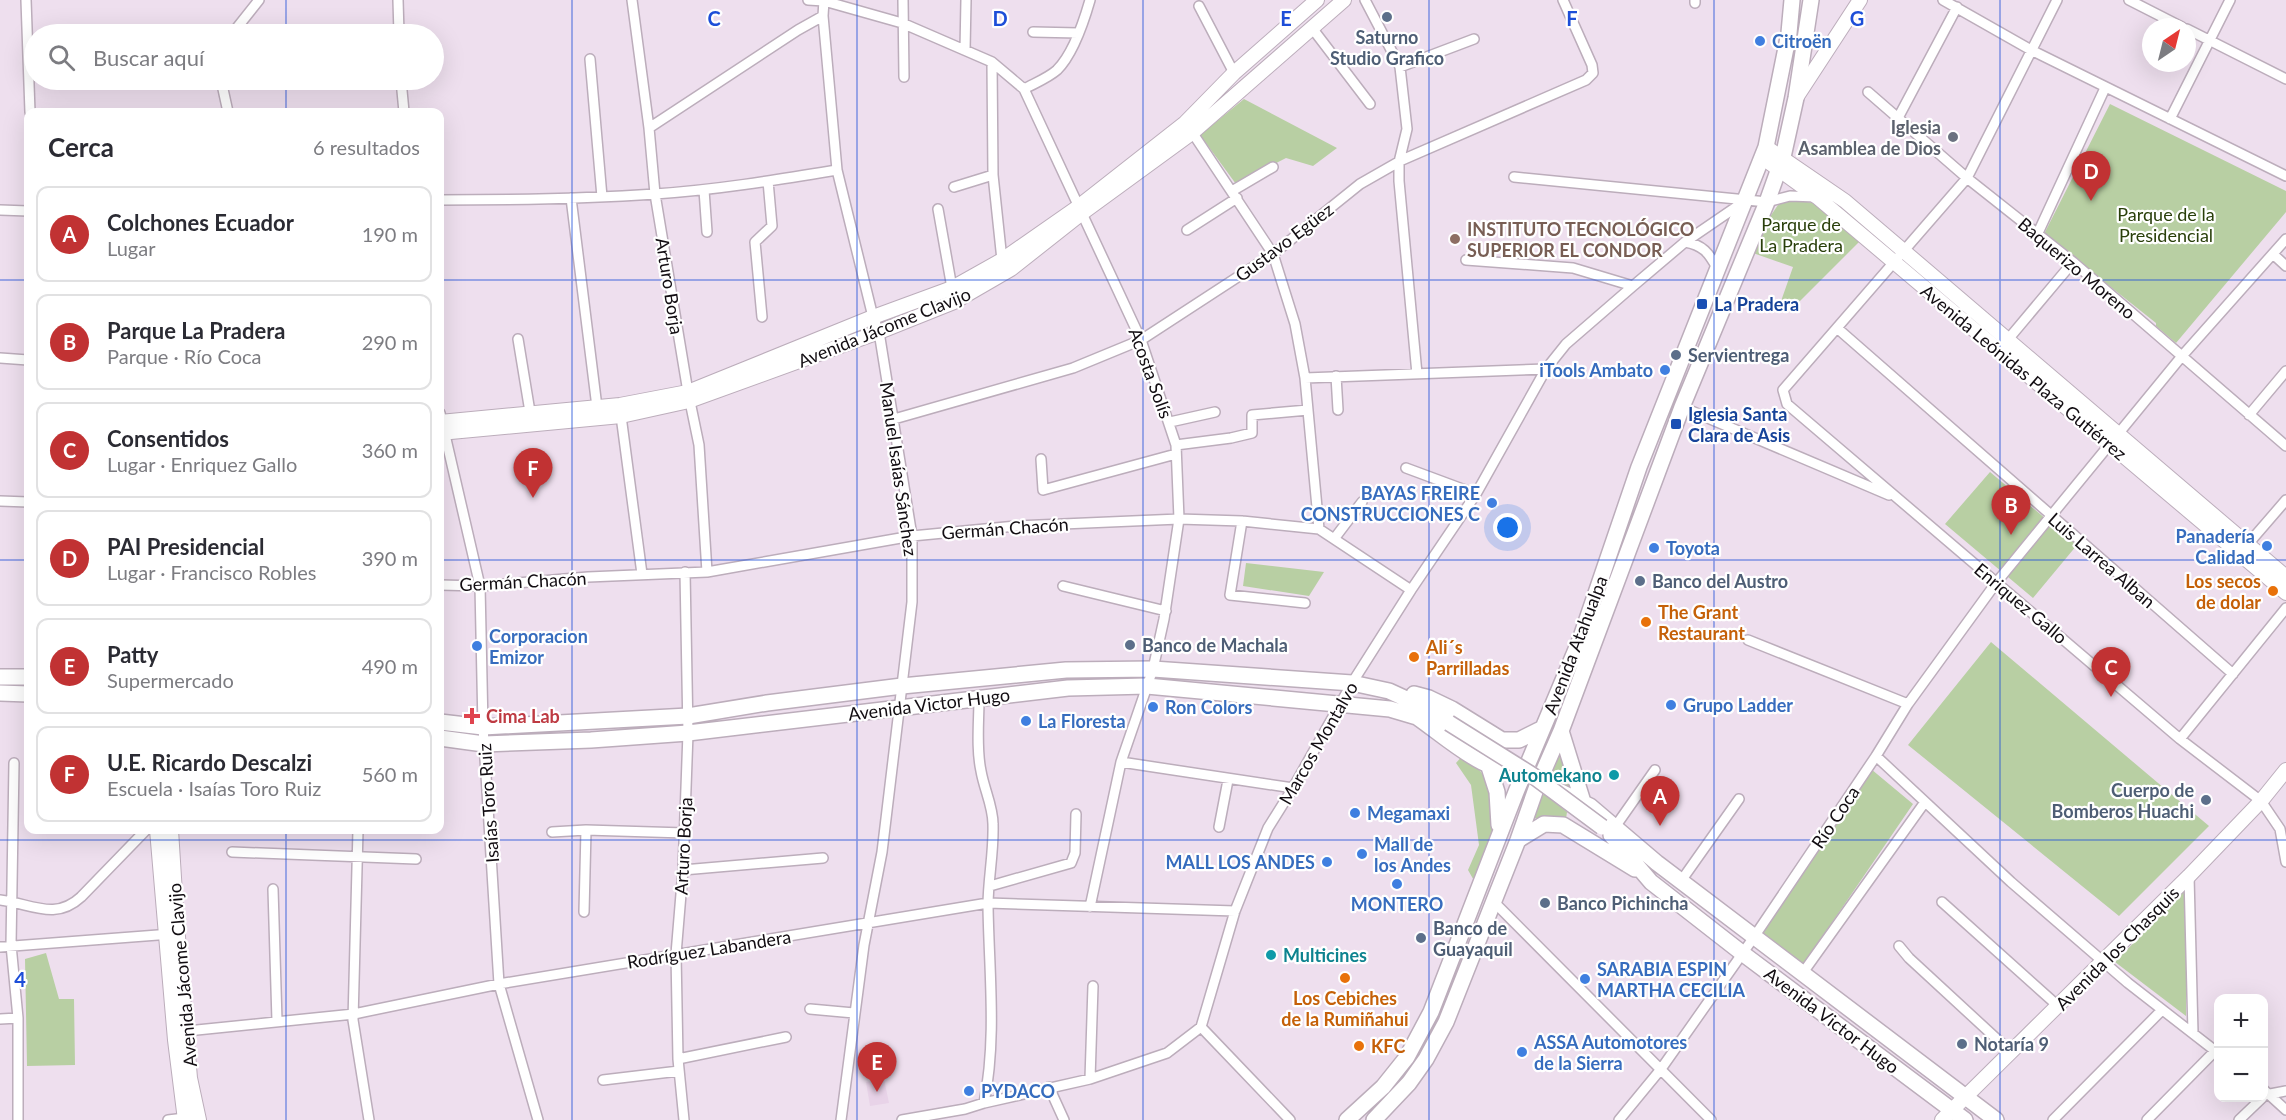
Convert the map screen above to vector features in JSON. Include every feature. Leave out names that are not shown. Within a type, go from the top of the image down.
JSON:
[{"type":"main road","name":"Avenida Atahualpa","points":[[1347,1120],[1383,1087],[1407,1057],[1431,1012],[1522,775],[1580,639],[1639,467],[1764,153],[1789,33],[1792,0]]},
{"type":"main road","name":"Avenida Atahualpa","points":[[1374,1120],[1408,1083],[1426,1059],[1446,1022],[1537,786],[1561,731],[1682,407],[1781,163],[1796,98],[1811,0]]},
{"type":"main road","name":"Avenida Victor Hugo","points":[[444,722],[483,727],[688,716],[767,703],[902,686],[1066,670],[1153,669],[1352,683],[1414,694],[1429,698],[1502,740]]},
{"type":"main road","points":[[0,678],[24,677]]},
{"type":"main road","name":"Avenida Victor Hugo","points":[[444,739],[484,744],[688,733],[1068,688],[1147,686],[1390,709],[1417,717],[1443,720]]},
{"type":"main road","name":"Avenida Victor Hugo","points":[[1389,691],[1426,708],[1609,827],[1996,1120]]},
{"type":"main road","points":[[0,693],[24,694]]},
{"type":"main road","name":"Avenida Victor Hugo","points":[[1417,717],[1485,764],[1522,775]]},
{"type":"main road","points":[[1499,835],[1497,792],[1485,764],[1496,757],[1502,740],[1519,740],[1543,728]]},
{"type":"main road","points":[[1561,731],[1587,804],[1577,820],[1580,833]]},
{"type":"main road","points":[[1522,775],[1544,770]]},
{"type":"main road","points":[[1516,792],[1530,786],[1537,786]]},
{"type":"main road","name":"Avenida Victor Hugo","points":[[1537,786],[1555,790],[1587,804],[1609,827],[1643,874],[1947,1115],[1965,1120]]},
{"type":"main road","points":[[1518,840],[1535,828],[1555,823],[1563,825],[1580,833],[1643,874]]},
{"type":"main road","name":"Avenida Victor Hugo","points":[[1622,845],[1657,864]]},
{"type":"street","points":[[26,0],[27,24]]},
{"type":"street","points":[[239,24],[259,0]]},
{"type":"street","points":[[398,0],[399,24]]},
{"type":"street","name":"Arturo Borja","points":[[632,0],[649,128],[655,194],[688,396],[699,445],[706,572]]},
{"type":"street","name":"Acosta Solís","points":[[808,0],[824,1],[902,23],[992,62],[1024,89],[1141,340],[1170,422],[1176,449],[1179,519],[1166,611],[1153,669],[1121,762],[1090,907]]},
{"type":"street","points":[[903,0],[904,77]]},
{"type":"street","points":[[965,50],[966,0]]},
{"type":"street","points":[[1024,89],[1058,69],[1065,60],[1090,0]]},
{"type":"street","name":"Avenida Jácome Clavijo","points":[[1189,127],[1234,73],[1317,0]]},
{"type":"street","name":"Avenida Jácome Clavijo","points":[[444,424],[621,416],[879,332],[954,302],[1011,269],[1080,210],[1189,127],[1344,0]]},
{"type":"street","points":[[1365,0],[1400,67],[1407,129],[1399,162],[1417,374]]},
{"type":"street","name":"Gustavo Egüez","points":[[894,419],[1073,368],[1141,340],[1273,254],[1360,184],[1399,162],[1586,80],[1593,73],[1592,65],[1563,0]]},
{"type":"street","points":[[1796,98],[1860,0]]},
{"type":"street","points":[[1942,0],[2105,88],[2286,176]]},
{"type":"street","points":[[1837,328],[1967,178],[2057,0]]},
{"type":"street","points":[[2129,0],[2164,18]]},
{"type":"street","points":[[2170,119],[2230,0]]},
{"type":"street","name":"Manuel Isaías Sánchez","points":[[824,1],[823,16],[837,170],[873,317],[879,332],[912,536],[912,602],[882,852],[854,1014],[841,1120]]},
{"type":"street","points":[[1199,6],[1234,73]]},
{"type":"street","points":[[1898,118],[1957,7]]},
{"type":"street","points":[[649,128],[823,16]]},
{"type":"street","points":[[1312,28],[1370,104]]},
{"type":"street","points":[[1032,32],[1078,33]]},
{"type":"street","points":[[2196,34],[2286,79]]},
{"type":"street","points":[[1400,67],[1474,39]]},
{"type":"street","points":[[590,59],[602,197]]},
{"type":"street","points":[[992,62],[993,176],[1002,260]]},
{"type":"street","points":[[2037,235],[2105,88]]},
{"type":"street","points":[[29,90],[30,108]]},
{"type":"street","points":[[223,90],[227,108]]},
{"type":"street","points":[[402,90],[404,108]]},
{"type":"street","name":"Baquerizo Moreno","points":[[1868,92],[1967,178],[2073,262],[2286,446]]},
{"type":"street","points":[[1189,127],[1273,254],[1295,324],[1305,378],[1319,529]]},
{"type":"street","points":[[1764,153],[1781,163]]},
{"type":"street","name":"Avenida Leónidas Plaza Gutiérrez","points":[[1781,163],[1893,262],[2004,345]]},
{"type":"street","name":"Avenida Leónidas Plaza Gutiérrez","points":[[1781,163],[1845,201],[1903,250],[2004,345],[2114,438],[2286,577]]},
{"type":"street","points":[[1187,230],[1273,166]]},
{"type":"street","points":[[444,200],[655,194],[704,190],[837,170]]},
{"type":"street","points":[[954,187],[993,176]]},
{"type":"street","points":[[1514,177],[1767,202],[1790,196],[1817,197]]},
{"type":"street","points":[[762,317],[755,242],[772,226],[768,181]]},
{"type":"street","points":[[704,190],[707,232]]},
{"type":"street","points":[[571,198],[597,407]]},
{"type":"street","name":"Marcos Montalvo","points":[[1201,1027],[1235,911],[1268,828],[1352,683],[1476,494],[1546,369],[1566,344],[1685,242],[1746,200]]},
{"type":"street","points":[[938,209],[952,288]]},
{"type":"street","points":[[0,210],[24,211]]},
{"type":"street","name":"Avenida Jácome Clavijo","points":[[531,419],[597,407],[688,396],[873,317],[952,288],[1002,260],[1080,210]]},
{"type":"street","name":"Río Coca","points":[[1619,1120],[1661,1069],[1754,937],[1876,756],[1908,704],[1996,583],[2182,356],[2286,239]]},
{"type":"street","points":[[1685,242],[1703,248],[1710,254],[1717,268]]},
{"type":"street","points":[[2274,255],[2286,266]]},
{"type":"street","points":[[1466,260],[1573,268],[1633,286]]},
{"type":"street","points":[[2004,345],[2073,262]]},
{"type":"street","name":"Enriquez Gallo","points":[[1837,328],[1783,390],[1787,404],[2180,739],[2261,801],[2280,830],[2286,862]]},
{"type":"street","name":"Luis Larrea Alban","points":[[1837,328],[2233,674]]},
{"type":"street","points":[[518,339],[531,419]]},
{"type":"street","points":[[0,358],[24,360]]},
{"type":"street","points":[[1305,378],[1546,369]]},
{"type":"street","points":[[2249,415],[2286,371]]},
{"type":"street","points":[[1336,376],[1338,410]]},
{"type":"street","points":[[1682,407],[1899,499]]},
{"type":"street","points":[[1041,459],[1043,490],[1176,449],[1252,433],[1252,415],[1308,410]]},
{"type":"street","points":[[1170,422],[1215,412]]},
{"type":"street","points":[[621,416],[642,574]]},
{"type":"street","name":"Avenida Leónidas Plaza Gutiérrez","points":[[2114,438],[2201,523],[2286,593]]},
{"type":"street","name":"Isaías Toro Ruiz","points":[[444,440],[480,586],[483,727],[499,984],[538,1120]]},
{"type":"street","points":[[1406,468],[1476,494]]},
{"type":"street","points":[[2248,544],[2286,500]]},
{"type":"street","points":[[0,501],[24,502]]},
{"type":"street","points":[[1334,539],[1362,502]]},
{"type":"street","name":"Germán Chacón","points":[[444,585],[480,586],[642,574],[706,572],[912,536],[1028,526],[1179,519],[1242,521],[1319,529],[1411,590]]},
{"type":"street","points":[[1242,521],[1230,595],[1305,603]]},
{"type":"street","name":"Arturo Borja","points":[[684,1120],[678,1059],[676,954],[683,870],[688,733],[685,572]]},
{"type":"street","points":[[1063,586],[1166,611]]},
{"type":"street","points":[[2180,739],[2286,608]]},
{"type":"street","points":[[1748,640],[1908,704]]},
{"type":"street","points":[[979,698],[978,752],[992,811],[993,826],[988,903],[991,1047],[989,1079],[984,1102]]},
{"type":"street","points":[[1876,756],[2011,882],[2162,1010],[2214,1050]]},
{"type":"street","points":[[1121,762],[1228,780],[1293,788]]},
{"type":"street","points":[[14,764],[11,945],[18,1018],[18,1120]]},
{"type":"street","points":[[1609,827],[1655,770]]},
{"type":"street","name":"Avenida los Chasquis","points":[[1947,1115],[2189,876],[2261,801],[2286,770]]},
{"type":"street","points":[[1219,827],[1228,780]]},
{"type":"street","points":[[1681,881],[1739,799]]},
{"type":"street","points":[[1802,974],[1925,802]]},
{"type":"street","points":[[990,886],[1071,863],[1075,853],[1076,814]]},
{"type":"street","points":[[552,832],[586,830],[685,833]]},
{"type":"street","points":[[584,912],[586,830]]},
{"type":"street","points":[[0,900],[52,910],[63,910],[72,906],[142,834]]},
{"type":"street","name":"Avenida Jácome Clavijo","points":[[158,834],[187,1031],[190,1078],[199,1120]]},
{"type":"street","name":"Avenida Jácome Clavijo","points":[[171,834],[171,934],[185,1119]]},
{"type":"street","points":[[358,834],[354,1014],[369,1120]]},
{"type":"street","points":[[232,852],[416,859]]},
{"type":"street","points":[[683,870],[823,858]]},
{"type":"street","points":[[2189,876],[2193,1034]]},
{"type":"street","points":[[273,889],[277,1021]]},
{"type":"street","points":[[1493,901],[1711,1120]]},
{"type":"street","points":[[1942,902],[2058,1006]]},
{"type":"street","name":"Rodríguez Labandera","points":[[187,1031],[354,1014],[499,984],[988,903],[1235,911]]},
{"type":"street","points":[[0,947],[171,934]]},
{"type":"street","points":[[1899,946],[1909,958],[2012,1053]]},
{"type":"street","points":[[1090,1079],[1093,986]]},
{"type":"street","points":[[810,1009],[854,1014]]},
{"type":"street","points":[[2053,1120],[2162,1010]]},
{"type":"street","points":[[0,1019],[18,1018]]},
{"type":"street","points":[[902,1120],[965,1109],[984,1102],[1090,1079],[1167,1053],[1201,1027],[1290,1120]]},
{"type":"street","points":[[678,1059],[786,1037]]},
{"type":"street","points":[[2147,1120],[2214,1055]]},
{"type":"street","points":[[603,1080],[679,1071]]},
{"type":"street","points":[[1049,1087],[1064,1120]]},
{"type":"street","points":[[2268,1093],[2286,1091]]},
{"type":"street","points":[[2268,1097],[2286,1110]]},
{"type":"street","points":[[2239,1120],[2256,1102]]},
{"type":"street","points":[[965,1109],[968,1120]]},
{"type":"street","points":[[168,1120],[185,1119]]},
{"type":"shaded area","points":[[884,1079],[889,1103],[870,1106],[866,1082]]},
{"type":"green space","points":[[1244,99],[1337,148],[1313,166],[1286,158],[1236,184],[1200,135]]},
{"type":"green space","name":"Parque de la Presidencial","points":[[2110,104],[2286,191],[2286,212],[2176,343],[2156,326],[2156,323],[2044,234]]},
{"type":"green space","name":"Parque de La Pradera","points":[[1795,200],[1819,204],[1862,239],[1789,312],[1780,304],[1793,267],[1753,253],[1763,227],[1780,202]]},
{"type":"green space","points":[[1990,472],[2077,545],[2033,598],[1945,524]]},
{"type":"green space","points":[[1246,563],[1324,572],[1309,596],[1243,586]]},
{"type":"green space","points":[[1991,642],[2209,826],[2119,916],[1908,745]]},
{"type":"green space","points":[[1563,746],[1574,793],[1551,776]]},
{"type":"green space","points":[[1464,754],[1483,775],[1490,789],[1493,803],[1493,830],[1476,884],[1468,870],[1479,845],[1471,785],[1456,763]]},
{"type":"green space","points":[[1871,769],[1913,804],[1803,965],[1759,936]]},
{"type":"green space","points":[[1545,794],[1567,812],[1566,819],[1533,818]]},
{"type":"green space","points":[[2186,889],[2186,1016],[2115,962]]},
{"type":"green space","points":[[46,953],[59,999],[74,999],[75,1065],[27,1066],[25,959]]},
{"type":"place","name":"Saturno Studio Grafico","points":[[1387,17]]},
{"type":"place","name":"Citroën","points":[[1760,41]]},
{"type":"place","name":"Iglesia Asamblea de Dios","points":[[1953,137]]},
{"type":"place","name":"PAI Presidencial","points":[[2091,201]]},
{"type":"place","name":"INSTITUTO TECNOLÓGICO SUPERIOR EL CONDOR","points":[[1455,239]]},
{"type":"place","name":"La Pradera","points":[[1702,304]]},
{"type":"place","name":"Servientrega","points":[[1676,355]]},
{"type":"place","name":"iTools Ambato","points":[[1665,370]]},
{"type":"place","name":"Iglesia Santa Clara de Asis","points":[[1676,424]]},
{"type":"place","name":"U.E. Ricardo Descalzi","points":[[533,498]]},
{"type":"place","name":"BAYAS FREIRE CONSTRUCCIONES C","points":[[1492,503]]},
{"type":"place","name":"Parque La Pradera","points":[[2011,535]]},
{"type":"place","name":"Panadería Calidad","points":[[2267,546]]},
{"type":"place","name":"Toyota","points":[[1654,548]]},
{"type":"place","name":"Banco del Austro","points":[[1640,581]]},
{"type":"place","name":"Los secos de dolar","points":[[2273,591]]},
{"type":"place","name":"The Grant Restaurant","points":[[1646,622]]},
{"type":"place","name":"Banco de Machala","points":[[1130,645]]},
{"type":"place","name":"Corporacion Emizor","points":[[477,646]]},
{"type":"place","name":"Ali´s Parrilladas","points":[[1414,657]]},
{"type":"place","name":"Consentidos","points":[[2111,697]]},
{"type":"place","name":"Grupo Ladder","points":[[1671,705]]},
{"type":"place","name":"Ron Colors","points":[[1153,707]]},
{"type":"place","name":"Cima Lab","points":[[472,716]]},
{"type":"place","name":"La Floresta","points":[[1026,721]]},
{"type":"place","name":"Automekano","points":[[1614,775]]},
{"type":"place","name":"Cuerpo de Bomberos Huachi","points":[[2206,800]]},
{"type":"place","name":"Megamaxi","points":[[1355,813]]},
{"type":"place","name":"Colchones Ecuador","points":[[1660,826]]},
{"type":"place","name":"Mall de los Andes","points":[[1362,854]]},
{"type":"place","name":"MALL LOS ANDES","points":[[1327,862]]},
{"type":"place","name":"MONTERO","points":[[1397,884]]},
{"type":"place","name":"Banco Pichincha","points":[[1545,903]]},
{"type":"place","name":"Banco de Guayaquil","points":[[1421,938]]},
{"type":"place","name":"Multicines","points":[[1271,955]]},
{"type":"place","name":"Los Cebiches de la Rumiñahui","points":[[1345,978]]},
{"type":"place","name":"SARABIA ESPIN MARTHA CECILIA","points":[[1585,979]]},
{"type":"place","name":"Notaría 9","points":[[1962,1044]]},
{"type":"place","name":"KFC","points":[[1359,1046]]},
{"type":"place","name":"ASSA Automotores de la Sierra","points":[[1522,1052]]},
{"type":"place","name":"PYDACO","points":[[969,1091]]},
{"type":"place","name":"Patty","points":[[877,1092]]}]
